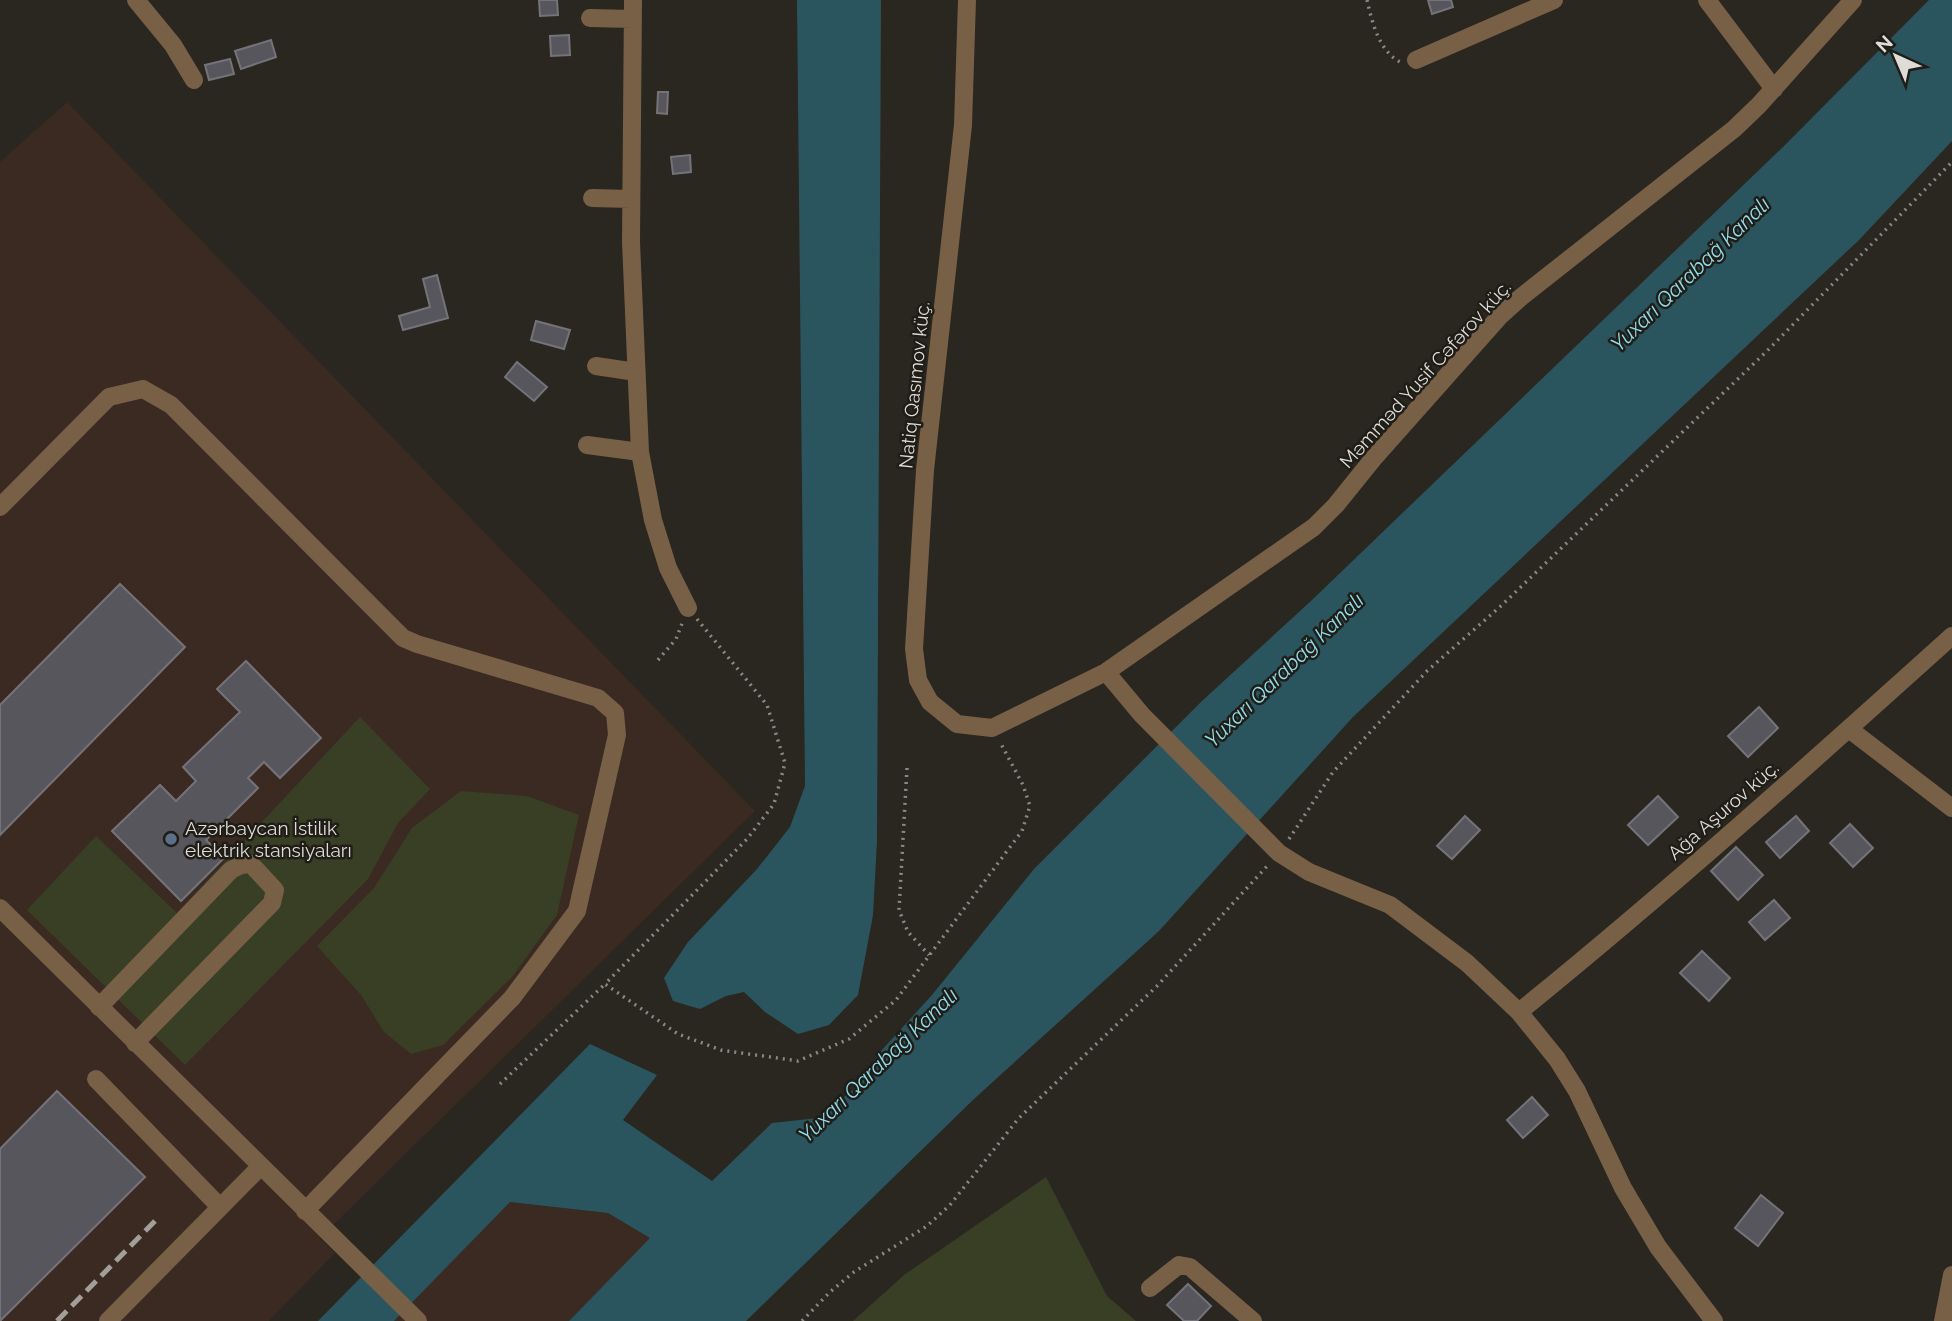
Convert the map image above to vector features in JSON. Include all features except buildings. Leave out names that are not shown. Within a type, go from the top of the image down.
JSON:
[{"type":"street","points":[[136,0],[173,45],[194,80]]},
{"type":"street","points":[[633,0],[631,199],[640,452],[653,520],[664,556],[688,608]]},
{"type":"street","name":"Natiq Qasımov küç.","points":[[967,0],[963,125],[925,470],[914,649],[918,680],[930,702],[957,724],[992,728]]},
{"type":"street","points":[[1416,60],[1554,0]]},
{"type":"street","points":[[1707,0],[1773,89]]},
{"type":"street","name":"Məmməd Yusif Cəfərov küç.","points":[[992,728],[1106,672],[1314,527],[1500,316],[1734,129],[1853,0]]},
{"type":"street","points":[[590,18],[632,19]]},
{"type":"street","points":[[592,198],[631,199]]},
{"type":"street","points":[[596,366],[636,372]]},
{"type":"street","points":[[0,507],[109,397],[142,389],[171,405],[402,638],[417,645],[598,698],[615,713],[617,735],[577,911],[512,998],[305,1211]]},
{"type":"street","points":[[587,445],[640,452]]},
{"type":"street","name":"Ağa Aşurov küç.","points":[[1518,1012],[1573,968],[1849,729],[1952,636]]},
{"type":"street","points":[[1106,672],[1142,715],[1279,853],[1309,872],[1390,905],[1467,963],[1518,1012],[1557,1059],[1577,1091],[1623,1188],[1658,1247],[1714,1321]]},
{"type":"street","points":[[1849,729],[1952,808]]},
{"type":"street","points":[[99,1007],[231,870],[241,864],[251,864],[264,876],[275,890],[272,903],[135,1043]]},
{"type":"street","points":[[0,908],[418,1321]]},
{"type":"street","points":[[96,1079],[220,1207]]},
{"type":"street","points":[[108,1321],[260,1167]]},
{"type":"street","points":[[1150,1288],[1180,1265],[1190,1267],[1253,1321]]},
{"type":"street","points":[[1943,1321],[1952,1275]]},
{"type":"path","points":[[1367,0],[1371,20],[1382,44],[1393,58],[1401,62],[1416,60]]},
{"type":"path","points":[[802,1321],[854,1272],[927,1226],[950,1205],[1018,1119],[1157,986],[1279,853],[1333,772],[1427,670],[1502,605],[1767,351],[1952,162]]},
{"type":"path","points":[[658,660],[676,639],[688,608]]},
{"type":"path","points":[[500,1084],[605,984],[747,839],[774,804],[785,763],[766,705],[688,608]]},
{"type":"path","points":[[605,984],[678,1034],[721,1049],[798,1061],[849,1039],[896,1000],[1022,831],[1030,806],[1023,785],[992,728]]},
{"type":"path","points":[[907,768],[899,909],[908,932],[929,955]]},
{"type":"shaded area","points":[[67,102],[755,811],[320,1238],[335,1253],[269,1321],[0,1321],[0,162]]},
{"type":"shaded area","points":[[509,1202],[608,1213],[651,1238],[569,1321],[394,1321]]},
{"type":"green space","points":[[360,717],[430,789],[398,823],[368,879],[185,1065],[27,910],[96,836],[177,913]]},
{"type":"green space","points":[[461,791],[527,796],[579,815],[557,915],[512,977],[443,1045],[411,1054],[384,1032],[361,995],[317,946],[374,888],[412,828]]},
{"type":"green space","points":[[1046,1177],[1107,1296],[1136,1321],[853,1321],[904,1275]]},
{"type":"water","points":[[797,0],[881,0],[877,841],[873,915],[858,995],[829,1025],[798,1034],[765,1012],[744,992],[726,996],[700,1009],[673,1001],[664,978],[688,942],[757,869],[790,827],[805,786]]},
{"type":"water","name":"Yuxarı Qarabağ Kanalı","points":[[1929,0],[1952,0],[1952,141],[1859,240],[1353,717],[1159,931],[974,1099],[746,1321],[569,1321],[650,1238],[608,1213],[510,1202],[394,1321],[318,1321],[590,1044],[657,1075],[623,1120],[712,1181],[772,1123],[818,1118],[855,1088],[881,1051],[932,995],[1034,869],[1202,701],[1312,600],[1784,146]]},
{"type":"railway","points":[[57,1321],[156,1220]]},
{"type":"place","name":"Azərbaycan İstilik elektrik stansiyaları","points":[[171,839]]}]
